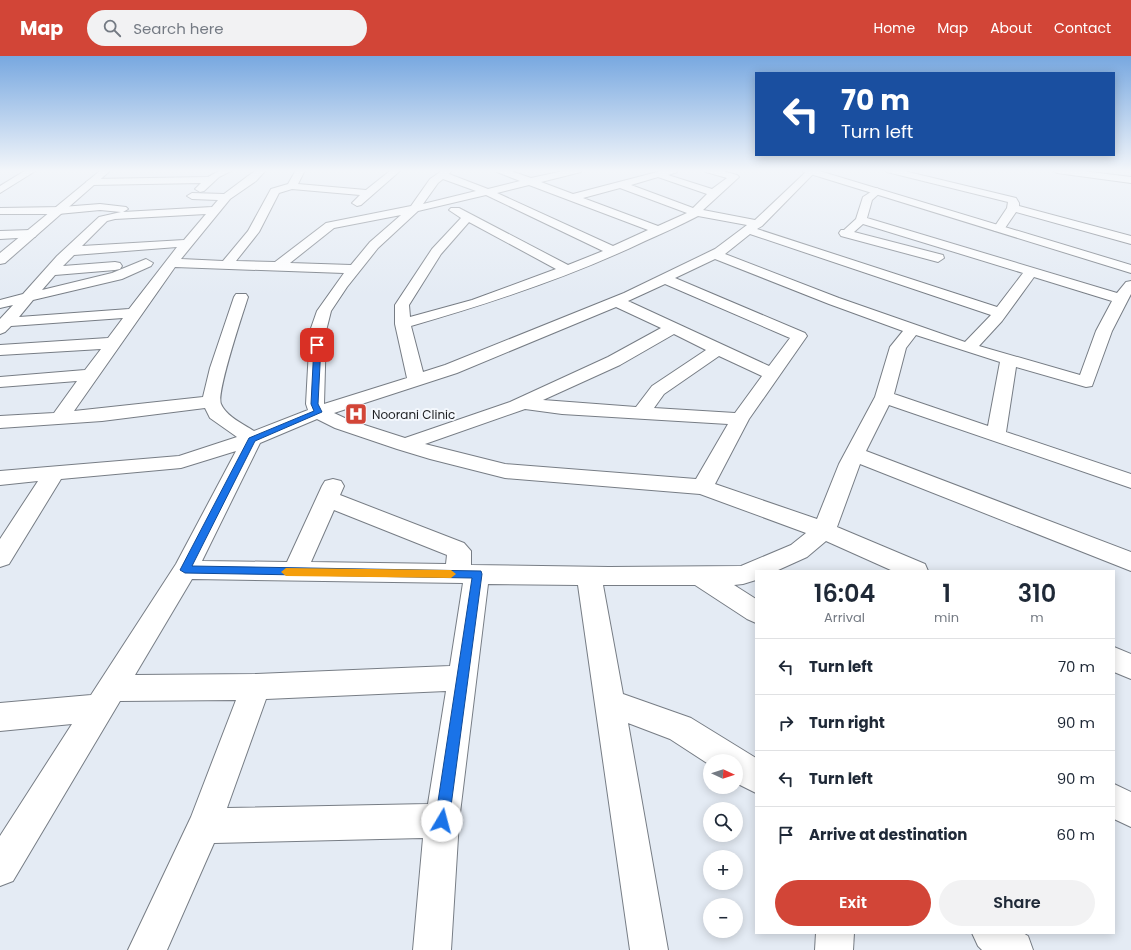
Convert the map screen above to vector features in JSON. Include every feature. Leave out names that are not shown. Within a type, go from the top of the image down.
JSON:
[{"type":"street","points":[[0,260],[57,212]]},
{"type":"street","points":[[114,216],[119,212]]},
{"type":"street","points":[[3,325],[70,251],[103,219],[114,216],[192,212]]},
{"type":"street","points":[[60,418],[134,313],[212,212]]},
{"type":"street","points":[[226,264],[253,232],[264,212]]},
{"type":"street","points":[[278,266],[346,212]]},
{"type":"street","points":[[330,225],[396,212]]},
{"type":"street","points":[[410,212],[374,245],[341,285],[324,311],[318,331],[315,404],[318,412],[342,424],[404,445],[437,455],[504,471],[702,487],[799,520],[914,570]]},
{"type":"street","points":[[458,212],[568,270]]},
{"type":"street","points":[[528,212],[613,252]]},
{"type":"street","points":[[611,212],[658,230]]},
{"type":"street","points":[[403,324],[477,304],[568,270],[613,252],[695,212],[753,227],[909,284],[1000,313]]},
{"type":"street","points":[[0,478],[181,462],[252,439],[318,412],[451,369],[616,301],[665,279],[714,254],[753,227],[769,212]]},
{"type":"street","points":[[832,257],[843,247],[845,233],[861,220],[863,212]]},
{"type":"street","points":[[944,212],[1131,269]]},
{"type":"street","points":[[999,229],[1011,212]]},
{"type":"street","points":[[1027,212],[1131,240]]},
{"type":"street","points":[[416,380],[403,324],[402,305],[436,252],[468,217]]},
{"type":"street","points":[[861,220],[1119,298]]},
{"type":"street","points":[[185,227],[201,226]]},
{"type":"street","points":[[89,232],[105,231]]},
{"type":"street","points":[[845,233],[938,258]]},
{"type":"street","points":[[0,235],[31,234]]},
{"type":"street","points":[[70,251],[187,243]]},
{"type":"street","points":[[909,284],[950,246]]},
{"type":"street","points":[[714,254],[913,329],[968,348],[1086,382],[1096,352],[1119,298],[1131,285]]},
{"type":"street","points":[[52,271],[172,262],[354,269]]},
{"type":"street","points":[[0,304],[117,276],[146,263]]},
{"type":"street","points":[[968,348],[1000,313],[1031,271]]},
{"type":"street","points":[[665,279],[799,336],[740,419],[702,487]]},
{"type":"street","points":[[241,297],[218,368],[211,402],[217,414],[252,439]]},
{"type":"street","points":[[616,301],[771,374]]},
{"type":"street","points":[[3,325],[134,313]]},
{"type":"street","points":[[404,445],[521,403],[614,360],[673,328]]},
{"type":"street","points":[[185,570],[589,576],[743,575],[799,551],[824,531],[854,454],[884,397],[898,347],[913,329]]},
{"type":"street","points":[[0,350],[113,343]]},
{"type":"street","points":[[641,413],[658,390],[718,349]]},
{"type":"street","points":[[996,436],[1009,360]]},
{"type":"street","points":[[0,382],[91,375]]},
{"type":"street","points":[[884,397],[1131,481]]},
{"type":"street","points":[[0,422],[60,418],[211,402]]},
{"type":"street","points":[[521,403],[562,408],[740,419]]},
{"type":"street","points":[[0,868],[185,570],[252,439]]},
{"type":"street","points":[[854,454],[1131,562]]},
{"type":"street","points":[[0,558],[54,474]]},
{"type":"street","points":[[295,572],[330,493],[456,549],[459,551],[468,574],[463,678],[442,821],[432,950]]},
{"type":"street","points":[[589,576],[649,950]]},
{"type":"street","points":[[701,576],[755,611]]},
{"type":"street","points":[[1115,659],[1131,667]]},
{"type":"street","points":[[0,717],[105,698],[256,687],[463,678]]},
{"type":"street","points":[[147,950],[204,826],[256,687]]},
{"type":"street","points":[[610,703],[680,728],[721,754]]},
{"type":"street","points":[[743,769],[755,776]]},
{"type":"street","points":[[1115,802],[1131,810]]},
{"type":"street","points":[[204,826],[442,821]]},
{"type":"street","points":[[834,950],[835,934]]},
{"type":"street","points":[[992,934],[1014,950]]},
{"type":"slow traffic","points":[[286,572],[451,574]]},
{"type":"place","name":"Noorani Clinic","points":[[356,414]]},
{"type":"route","points":[[317,345],[315,404],[318,412],[252,439],[185,570],[477,574],[442,821]]}]
